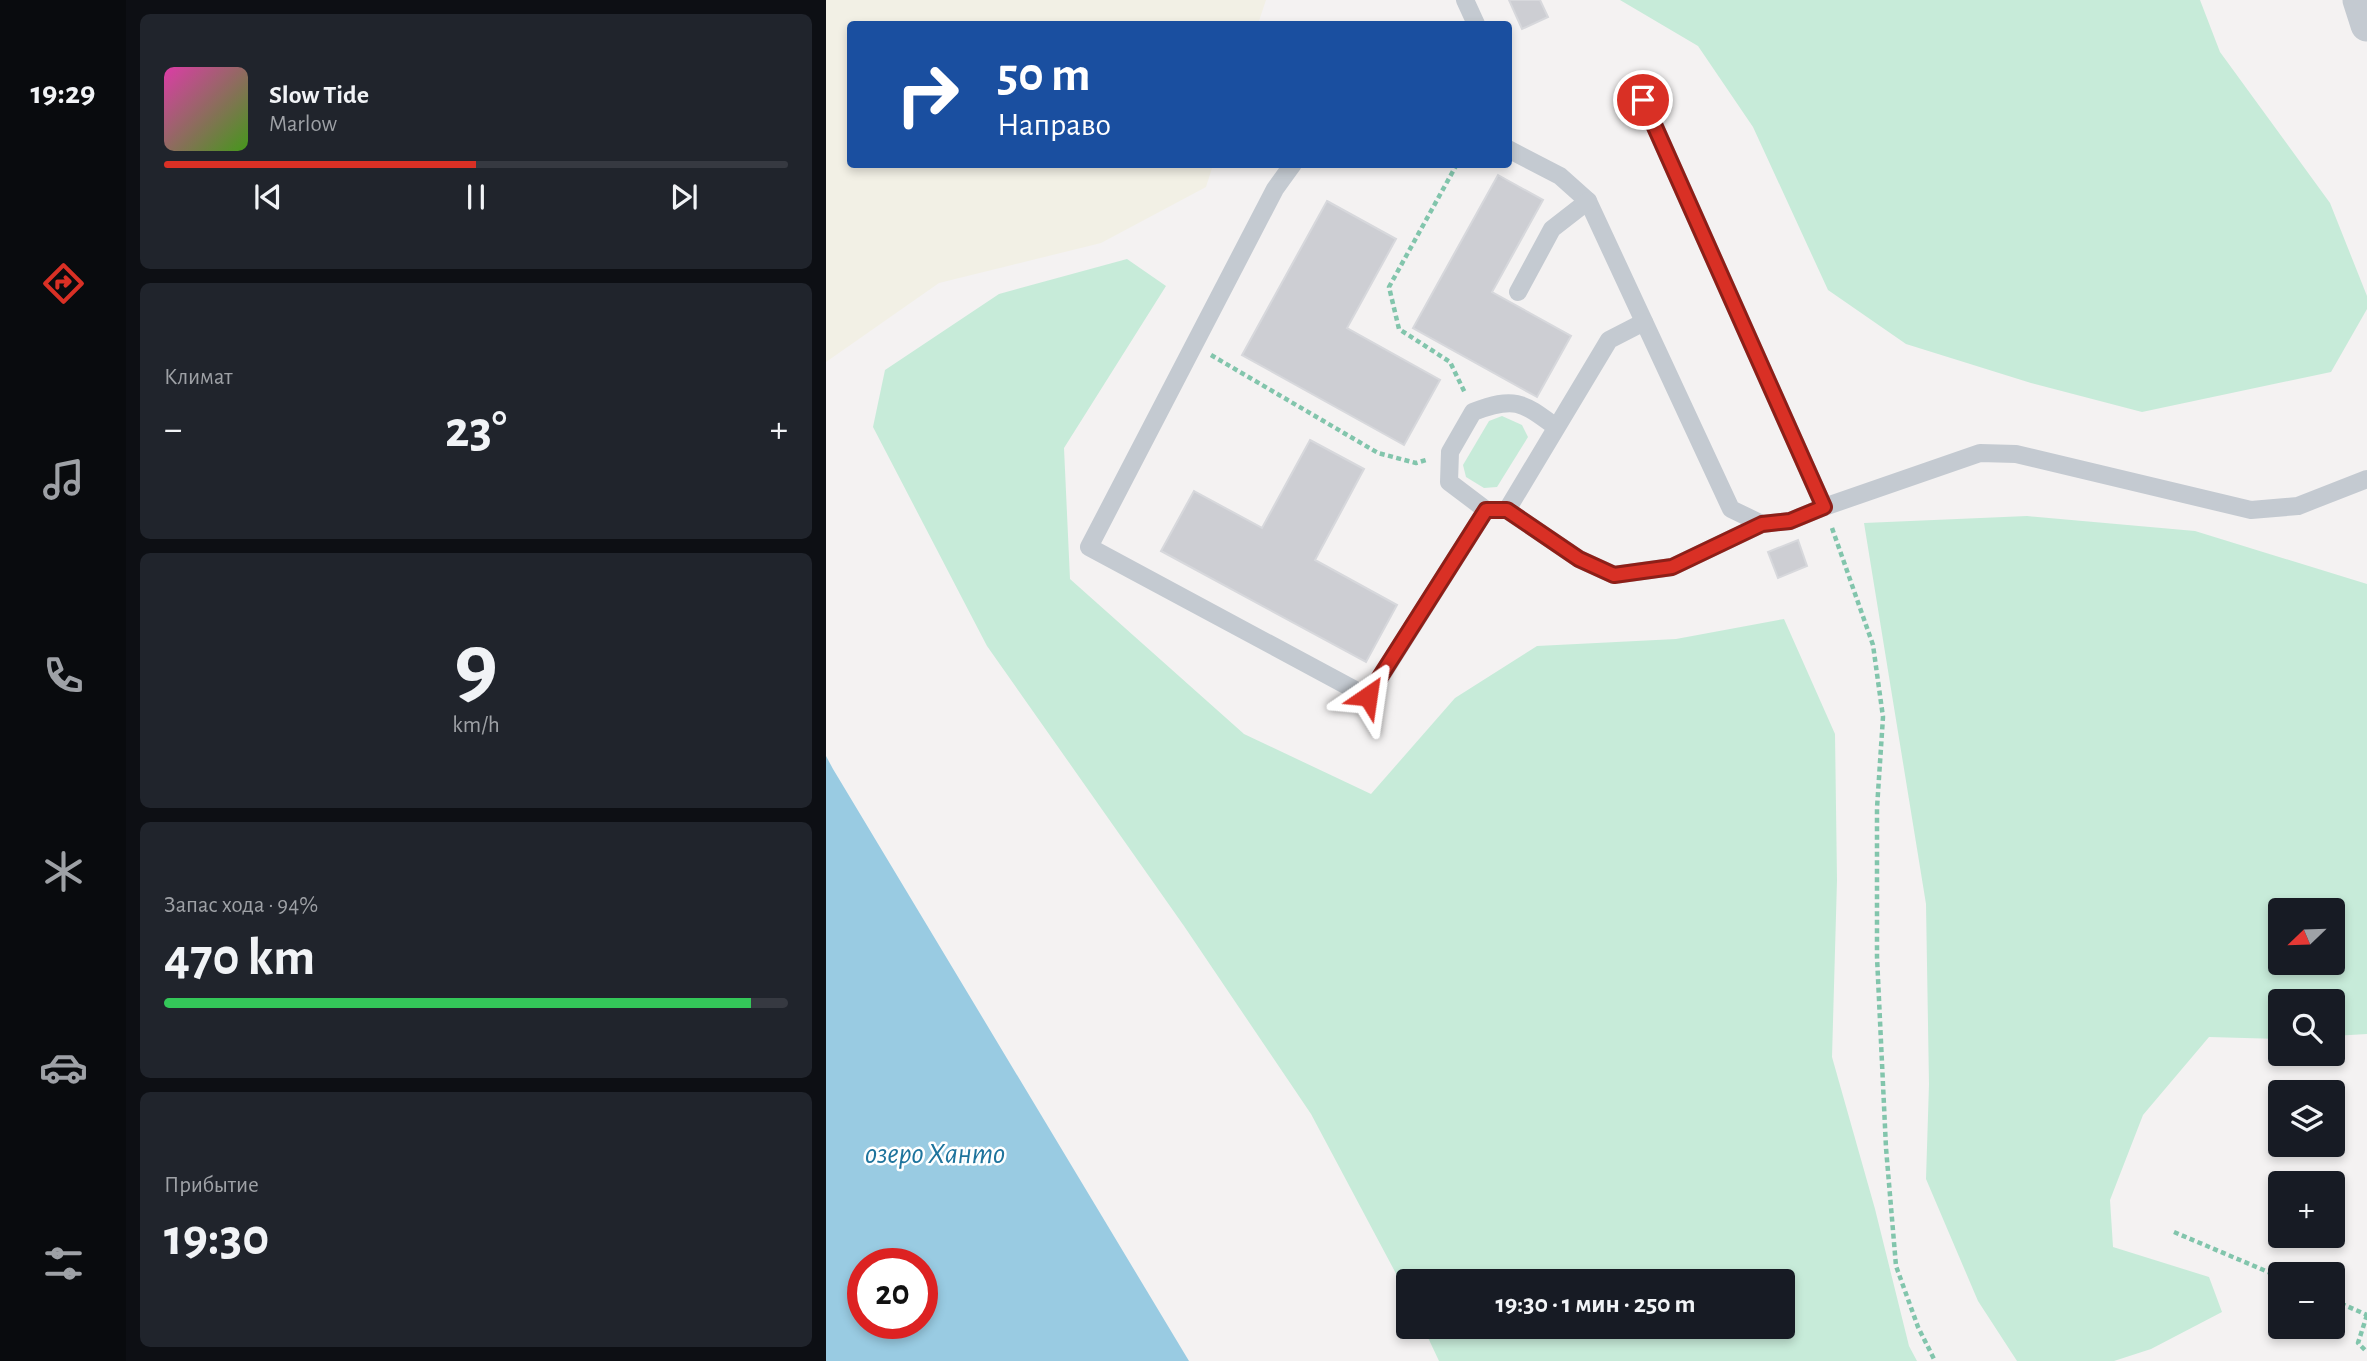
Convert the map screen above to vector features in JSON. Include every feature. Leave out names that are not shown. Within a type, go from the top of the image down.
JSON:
[{"type":"street","points":[[2359,0],[2367,25]]},
{"type":"lane","points":[[1465,0],[1475,21]]},
{"type":"lane","points":[[1643,100],[1824,507]]},
{"type":"lane","points":[[1512,151],[1560,176],[1588,201],[1731,509],[1762,524]]},
{"type":"lane","points":[[1290,168],[1275,189],[1089,547],[1368,696],[1486,510]]},
{"type":"lane","points":[[1518,292],[1552,229],[1588,201]]},
{"type":"lane","points":[[1507,510],[1609,340],[1644,322]]},
{"type":"lane","points":[[1556,427],[1526,405],[1500,402],[1473,412],[1450,452],[1448,482],[1486,510],[1507,510],[1579,559],[1614,575],[1672,567],[1762,524],[1790,521],[1980,453],[2016,454],[2251,510],[2298,506],[2367,478]]},
{"type":"path","points":[[1455,168],[1389,287],[1399,329],[1450,362],[1473,412]]},
{"type":"path","points":[[1194,345],[1378,453],[1416,463],[1450,452]]},
{"type":"path","points":[[1824,507],[1873,645],[1881,705],[1877,808],[1877,957],[1887,1161],[1896,1266],[1918,1327],[1935,1361]]},
{"type":"path","points":[[2174,1232],[2268,1273]]},
{"type":"path","points":[[2345,1305],[2367,1315],[2358,1343],[2367,1352]]},
{"type":"green space","points":[[1620,0],[2200,0],[2220,52],[2330,203],[2367,296],[2367,309],[2331,372],[2142,412],[2031,383],[1906,344],[1828,290],[1753,127],[1698,46]]},
{"type":"green space","points":[[1127,259],[1166,286],[1064,448],[1070,579],[1244,734],[1371,794],[1455,698],[1537,646],[1676,639],[1784,619],[1835,734],[1837,880],[1832,1057],[1875,1209],[1909,1346],[1917,1361],[1439,1361],[1429,1339],[1795,1339],[1795,1269],[1396,1269],[1396,1274],[1311,1114],[1184,926],[987,646],[873,427],[885,370],[999,294]]},
{"type":"green space","points":[[1502,416],[1522,425],[1528,437],[1497,487],[1484,488],[1466,477],[1463,465],[1489,421]]},
{"type":"green space","points":[[2027,516],[2195,531],[2367,584],[2367,1034],[2345,1035],[2345,989],[2268,989],[2268,1039],[2209,1037],[2143,1115],[2110,1200],[2113,1247],[2209,1277],[2222,1312],[2151,1349],[2114,1361],[2017,1361],[1978,1301],[1926,1179],[1929,1084],[1926,904],[1864,523]]},
{"type":"sand","points":[[826,0],[1266,0],[1259,21],[847,21],[847,168],[1212,168],[1206,187],[1101,243],[939,283],[826,362]]},
{"type":"water","name":"озеро Ханто","points":[[826,756],[833,769],[1189,1361],[826,1361]]},
{"type":"building","points":[[1509,0],[1540,0],[1548,17],[1522,29]]},
{"type":"building","points":[[1498,175],[1543,200],[1492,292],[1571,336],[1537,397],[1413,328]]},
{"type":"building","points":[[1327,201],[1396,239],[1347,328],[1440,380],[1404,445],[1242,355]]},
{"type":"building","points":[[1310,440],[1364,469],[1315,560],[1397,605],[1366,662],[1161,551],[1194,491],[1262,528]]},
{"type":"building","points":[[1798,540],[1807,566],[1778,578],[1768,552]]},
{"type":"route","points":[[1368,696],[1486,510],[1507,510],[1579,559],[1614,575],[1672,567],[1762,524],[1790,521],[1824,507],[1643,100]]}]
